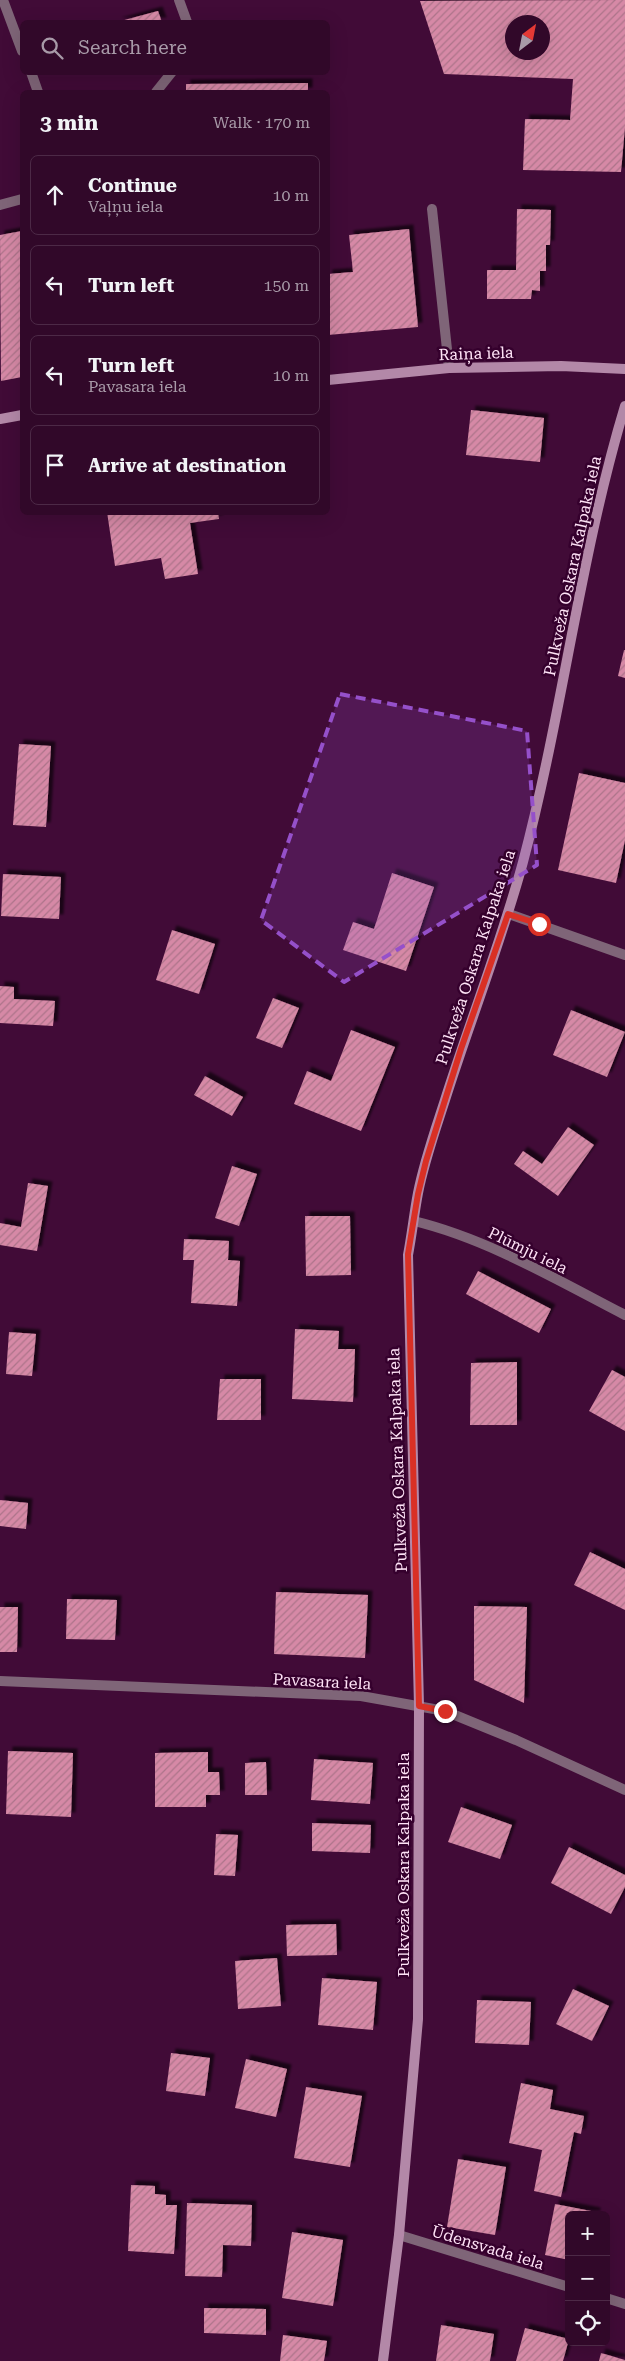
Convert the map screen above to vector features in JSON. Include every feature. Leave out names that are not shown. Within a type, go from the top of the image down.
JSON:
[{"type":"street","points":[[3,0],[20,46]]},
{"type":"street","points":[[179,0],[186,20]]},
{"type":"street","points":[[32,75],[37,90]]},
{"type":"street","points":[[158,90],[170,75]]},
{"type":"street","points":[[0,204],[20,199]]},
{"type":"street","points":[[432,209],[449,368]]},
{"type":"street","name":"Raiņa iela","points":[[330,380],[449,368],[561,366],[625,369]]},
{"type":"street","name":"Pulkveža Oskara Kalpaka iela","points":[[382,2361],[399,2235],[418,2019],[419,1706],[408,1254],[418,1194],[428,1152],[461,1049],[508,914],[538,803],[575,619],[614,442],[625,406]]},
{"type":"street","points":[[0,418],[20,415]]},
{"type":"street","points":[[508,914],[625,955]]},
{"type":"street","name":"Plūmju iela","points":[[414,1221],[448,1229],[510,1256],[625,1315]]},
{"type":"street","name":"Pavasara iela","points":[[0,1681],[362,1696],[445,1711],[516,1740],[625,1790]]},
{"type":"street","name":"Ūdensvada iela","points":[[399,2235],[565,2286]]},
{"type":"street","points":[[610,2299],[625,2304]]},
{"type":"highlighted area","points":[[340,694],[527,731],[537,865],[344,982],[261,920]]},
{"type":"building","points":[[625,0],[625,127],[621,172],[523,170],[525,119],[570,120],[573,79],[444,74],[420,1]]},
{"type":"building","points":[[158,11],[161,20],[124,20]]},
{"type":"building","points":[[308,83],[308,90],[186,90],[186,84]]},
{"type":"building","points":[[517,209],[551,210],[550,245],[546,245],[546,271],[540,271],[540,291],[532,290],[531,299],[487,299],[487,270],[516,270]]},
{"type":"building","points":[[409,229],[418,327],[330,335],[330,274],[353,272],[349,235]]},
{"type":"building","points":[[20,231],[20,377],[1,381],[0,235]]},
{"type":"building","points":[[471,410],[544,418],[540,462],[466,455]]},
{"type":"building","points":[[107,515],[218,515],[219,519],[190,523],[198,574],[165,579],[161,558],[115,566]]},
{"type":"building","points":[[625,650],[625,678],[618,676]]},
{"type":"building","points":[[19,744],[51,746],[46,827],[13,825]]},
{"type":"building","points":[[579,773],[625,783],[625,840],[616,883],[558,870]]},
{"type":"building","points":[[392,873],[434,887],[406,971],[343,950],[353,922],[374,929]]},
{"type":"building","points":[[3,874],[61,877],[59,919],[1,916]]},
{"type":"building","points":[[172,930],[215,944],[199,994],[156,980]]},
{"type":"building","points":[[0,986],[14,987],[14,999],[55,1001],[53,1026],[0,1023]]},
{"type":"building","points":[[273,998],[299,1008],[282,1048],[256,1038]]},
{"type":"building","points":[[571,1010],[625,1032],[607,1077],[553,1055]]},
{"type":"building","points":[[351,1030],[395,1047],[361,1131],[294,1104],[307,1071],[331,1081]]},
{"type":"building","points":[[205,1076],[243,1097],[232,1116],[194,1095]]},
{"type":"building","points":[[568,1127],[594,1145],[558,1196],[514,1164],[523,1151],[542,1164]]},
{"type":"building","points":[[232,1166],[257,1174],[239,1226],[215,1218]]},
{"type":"building","points":[[28,1183],[48,1186],[37,1251],[0,1245],[0,1223],[21,1227]]},
{"type":"building","points":[[305,1216],[350,1216],[351,1275],[306,1276]]},
{"type":"building","points":[[184,1239],[229,1241],[228,1260],[240,1261],[237,1306],[191,1303],[194,1260],[183,1260]]},
{"type":"building","points":[[478,1271],[551,1309],[539,1333],[466,1294]]},
{"type":"building","points":[[295,1329],[339,1331],[338,1349],[355,1349],[353,1402],[292,1399]]},
{"type":"building","points":[[9,1332],[36,1334],[32,1376],[6,1374]]},
{"type":"building","points":[[517,1362],[517,1425],[470,1425],[471,1363]]},
{"type":"building","points":[[612,1370],[625,1377],[625,1431],[589,1411]]},
{"type":"building","points":[[220,1379],[261,1379],[261,1420],[217,1420]]},
{"type":"building","points":[[0,1500],[28,1503],[26,1529],[0,1526]]},
{"type":"building","points":[[590,1552],[625,1569],[625,1610],[574,1585]]},
{"type":"building","points":[[276,1592],[368,1595],[365,1658],[274,1654]]},
{"type":"building","points":[[67,1599],[117,1600],[115,1640],[66,1639]]},
{"type":"building","points":[[474,1606],[527,1607],[524,1703],[474,1680]]},
{"type":"building","points":[[0,1607],[18,1607],[17,1652],[0,1652]]},
{"type":"building","points":[[8,1751],[73,1753],[71,1817],[6,1814]]},
{"type":"building","points":[[208,1752],[208,1772],[219,1772],[220,1795],[206,1795],[206,1807],[155,1807],[155,1753]]},
{"type":"building","points":[[314,1759],[373,1763],[370,1804],[311,1800]]},
{"type":"building","points":[[266,1762],[267,1795],[245,1795],[245,1763]]},
{"type":"building","points":[[461,1807],[512,1825],[500,1859],[448,1842]]},
{"type":"building","points":[[312,1823],[371,1825],[370,1853],[312,1851]]},
{"type":"building","points":[[216,1834],[238,1835],[235,1876],[214,1875]]},
{"type":"building","points":[[569,1847],[625,1875],[625,1887],[611,1914],[551,1883]]},
{"type":"building","points":[[336,1924],[337,1955],[287,1956],[286,1925]]},
{"type":"building","points":[[277,1958],[281,2006],[238,2009],[235,1961]]},
{"type":"building","points":[[322,1978],[377,1982],[373,2030],[318,2025]]},
{"type":"building","points":[[573,1989],[609,2006],[592,2041],[556,2024]]},
{"type":"building","points":[[477,2000],[531,2002],[529,2045],[475,2043]]},
{"type":"building","points":[[171,2053],[210,2058],[205,2096],[166,2091]]},
{"type":"building","points":[[246,2059],[287,2069],[276,2117],[235,2108]]},
{"type":"building","points":[[521,2083],[553,2090],[550,2109],[584,2116],[581,2134],[574,2132],[561,2197],[534,2191],[542,2150],[509,2143]]},
{"type":"building","points":[[306,2087],[362,2096],[350,2167],[294,2158]]},
{"type":"building","points":[[458,2159],[506,2167],[495,2235],[447,2227]]},
{"type":"building","points":[[131,2185],[155,2186],[155,2194],[166,2195],[166,2205],[177,2205],[174,2254],[128,2251]]},
{"type":"building","points":[[187,2203],[252,2205],[251,2246],[223,2245],[222,2277],[185,2276]]},
{"type":"building","points":[[555,2204],[591,2211],[565,2211],[565,2259],[545,2255]]},
{"type":"building","points":[[292,2232],[343,2240],[333,2306],[282,2298]]},
{"type":"building","points":[[204,2308],[266,2309],[266,2335],[204,2333]]},
{"type":"building","points":[[441,2325],[494,2334],[490,2361],[436,2361]]},
{"type":"building","points":[[525,2328],[565,2338],[565,2346],[567,2346],[563,2361],[516,2361]]},
{"type":"building","points":[[283,2335],[327,2341],[324,2361],[280,2361]]},
{"type":"building","points":[[601,2353],[625,2360],[625,2361],[599,2361]]},
{"type":"route","points":[[445,1711],[419,1706],[408,1254],[418,1194],[426,1161],[461,1049],[508,914],[539,924]]}]
